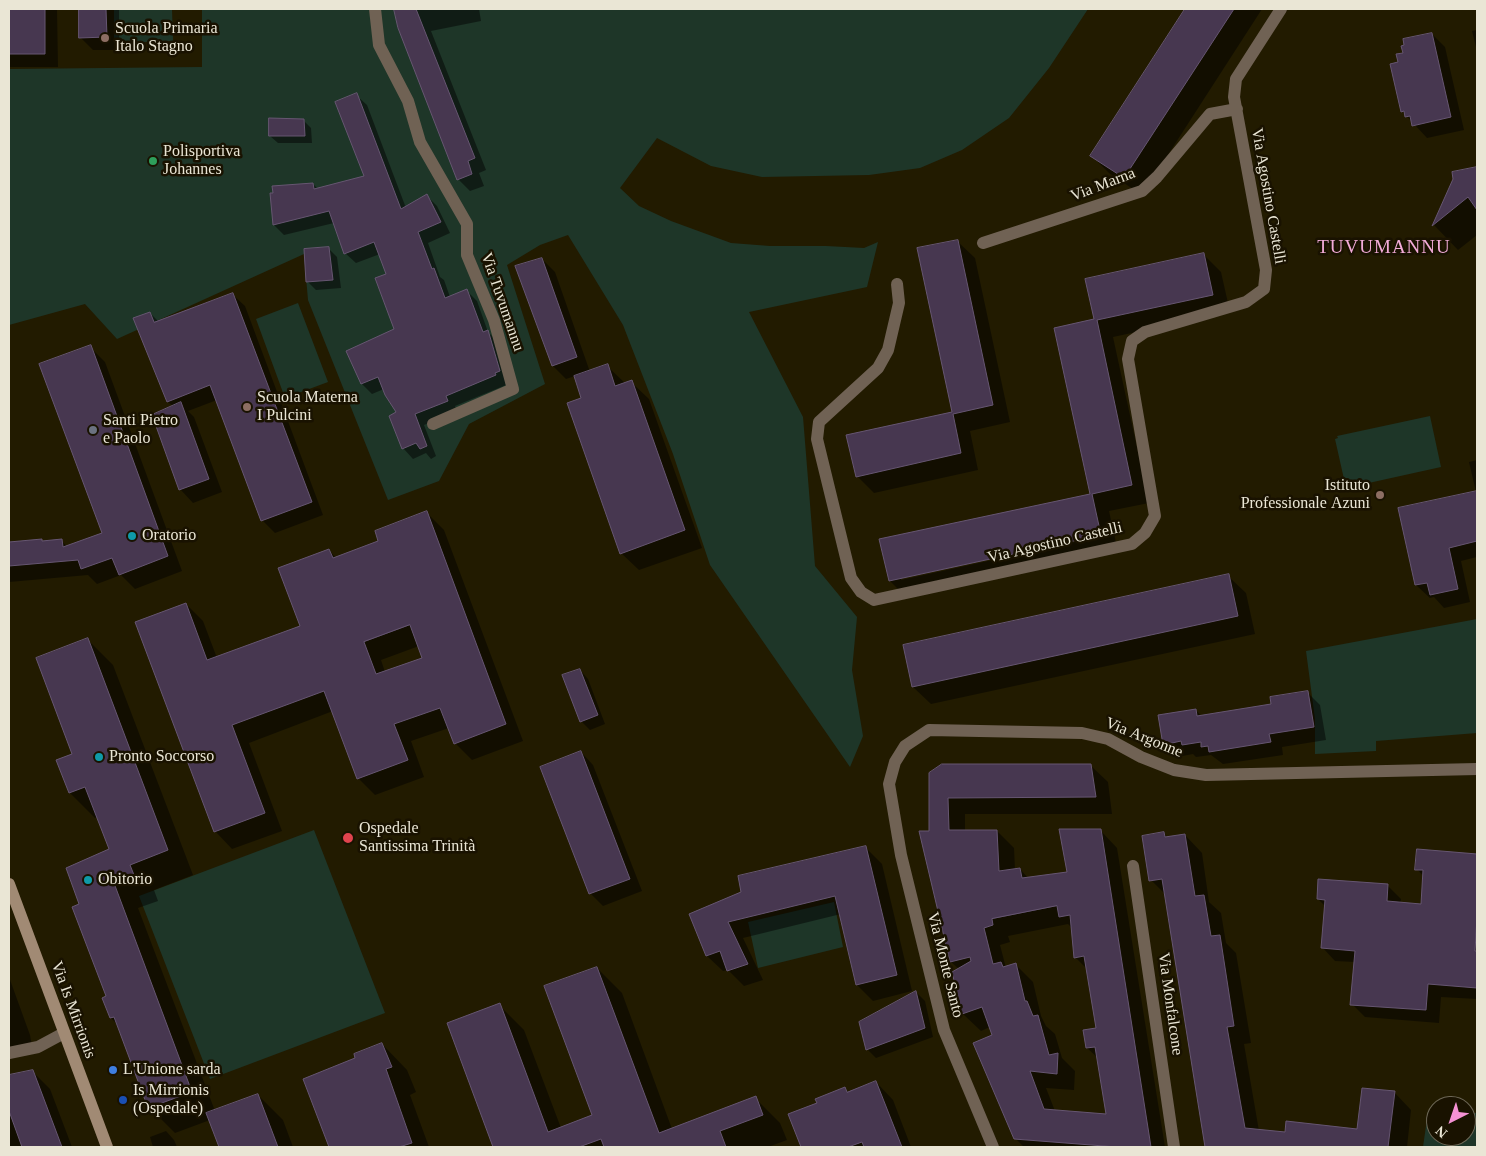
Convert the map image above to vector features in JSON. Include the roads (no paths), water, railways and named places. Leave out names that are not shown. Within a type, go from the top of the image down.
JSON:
[{"type":"street","name":"Via Tuvumannu","points":[[375,9],[379,45],[408,101],[420,142],[467,224],[467,255],[494,320],[513,389],[433,424]]},
{"type":"street","name":"Via Agostino Castelli","points":[[897,284],[899,303],[888,350],[878,368],[819,422],[817,439],[852,578],[861,592],[874,600],[1132,544],[1146,533],[1155,516],[1128,359],[1132,341],[1145,332],[1246,302],[1264,289],[1266,270],[1234,98],[1236,79],[1281,9]]},
{"type":"street","name":"Via Marna","points":[[983,243],[1142,191],[1157,177],[1210,114],[1236,110]]},
{"type":"street","name":"Via Argonne","points":[[890,784],[895,762],[905,746],[929,730],[1082,733],[1108,739],[1141,757],[1174,770],[1206,774],[1477,768]]},
{"type":"street","name":"Via Monte Santo","points":[[890,784],[901,855],[944,1030],[993,1147]]},
{"type":"street","name":"Via Monfalcone","points":[[1133,866],[1174,1147]]},
{"type":"street","name":"Via Is Mirrionis","points":[[9,884],[107,1147]]},
{"type":"street","points":[[9,1052],[38,1047],[64,1034]]},
{"type":"place","name":"Scuola Primaria Italo Stagno","points":[[105,38]]},
{"type":"place","name":"Polisportiva Johannes","points":[[153,161]]},
{"type":"place","name":"Scuola Materna I Pulcini","points":[[247,407]]},
{"type":"place","name":"Santi Pietro e Paolo","points":[[93,430]]},
{"type":"place","name":"Istituto Professionale Azuni","points":[[1380,495]]},
{"type":"place","name":"Oratorio","points":[[132,536]]},
{"type":"place","name":"Pronto Soccorso","points":[[99,757]]},
{"type":"place","name":"Ospedale Santissima Trinità","points":[[348,838]]},
{"type":"place","name":"Obitorio","points":[[88,880]]},
{"type":"place","name":"L'Unione sarda","points":[[113,1070]]},
{"type":"place","name":"Is Mirrionis (Ospedale)","points":[[123,1100]]},
{"type":"district","name":"TUVUMANNU","points":[[1384,248]]}]
